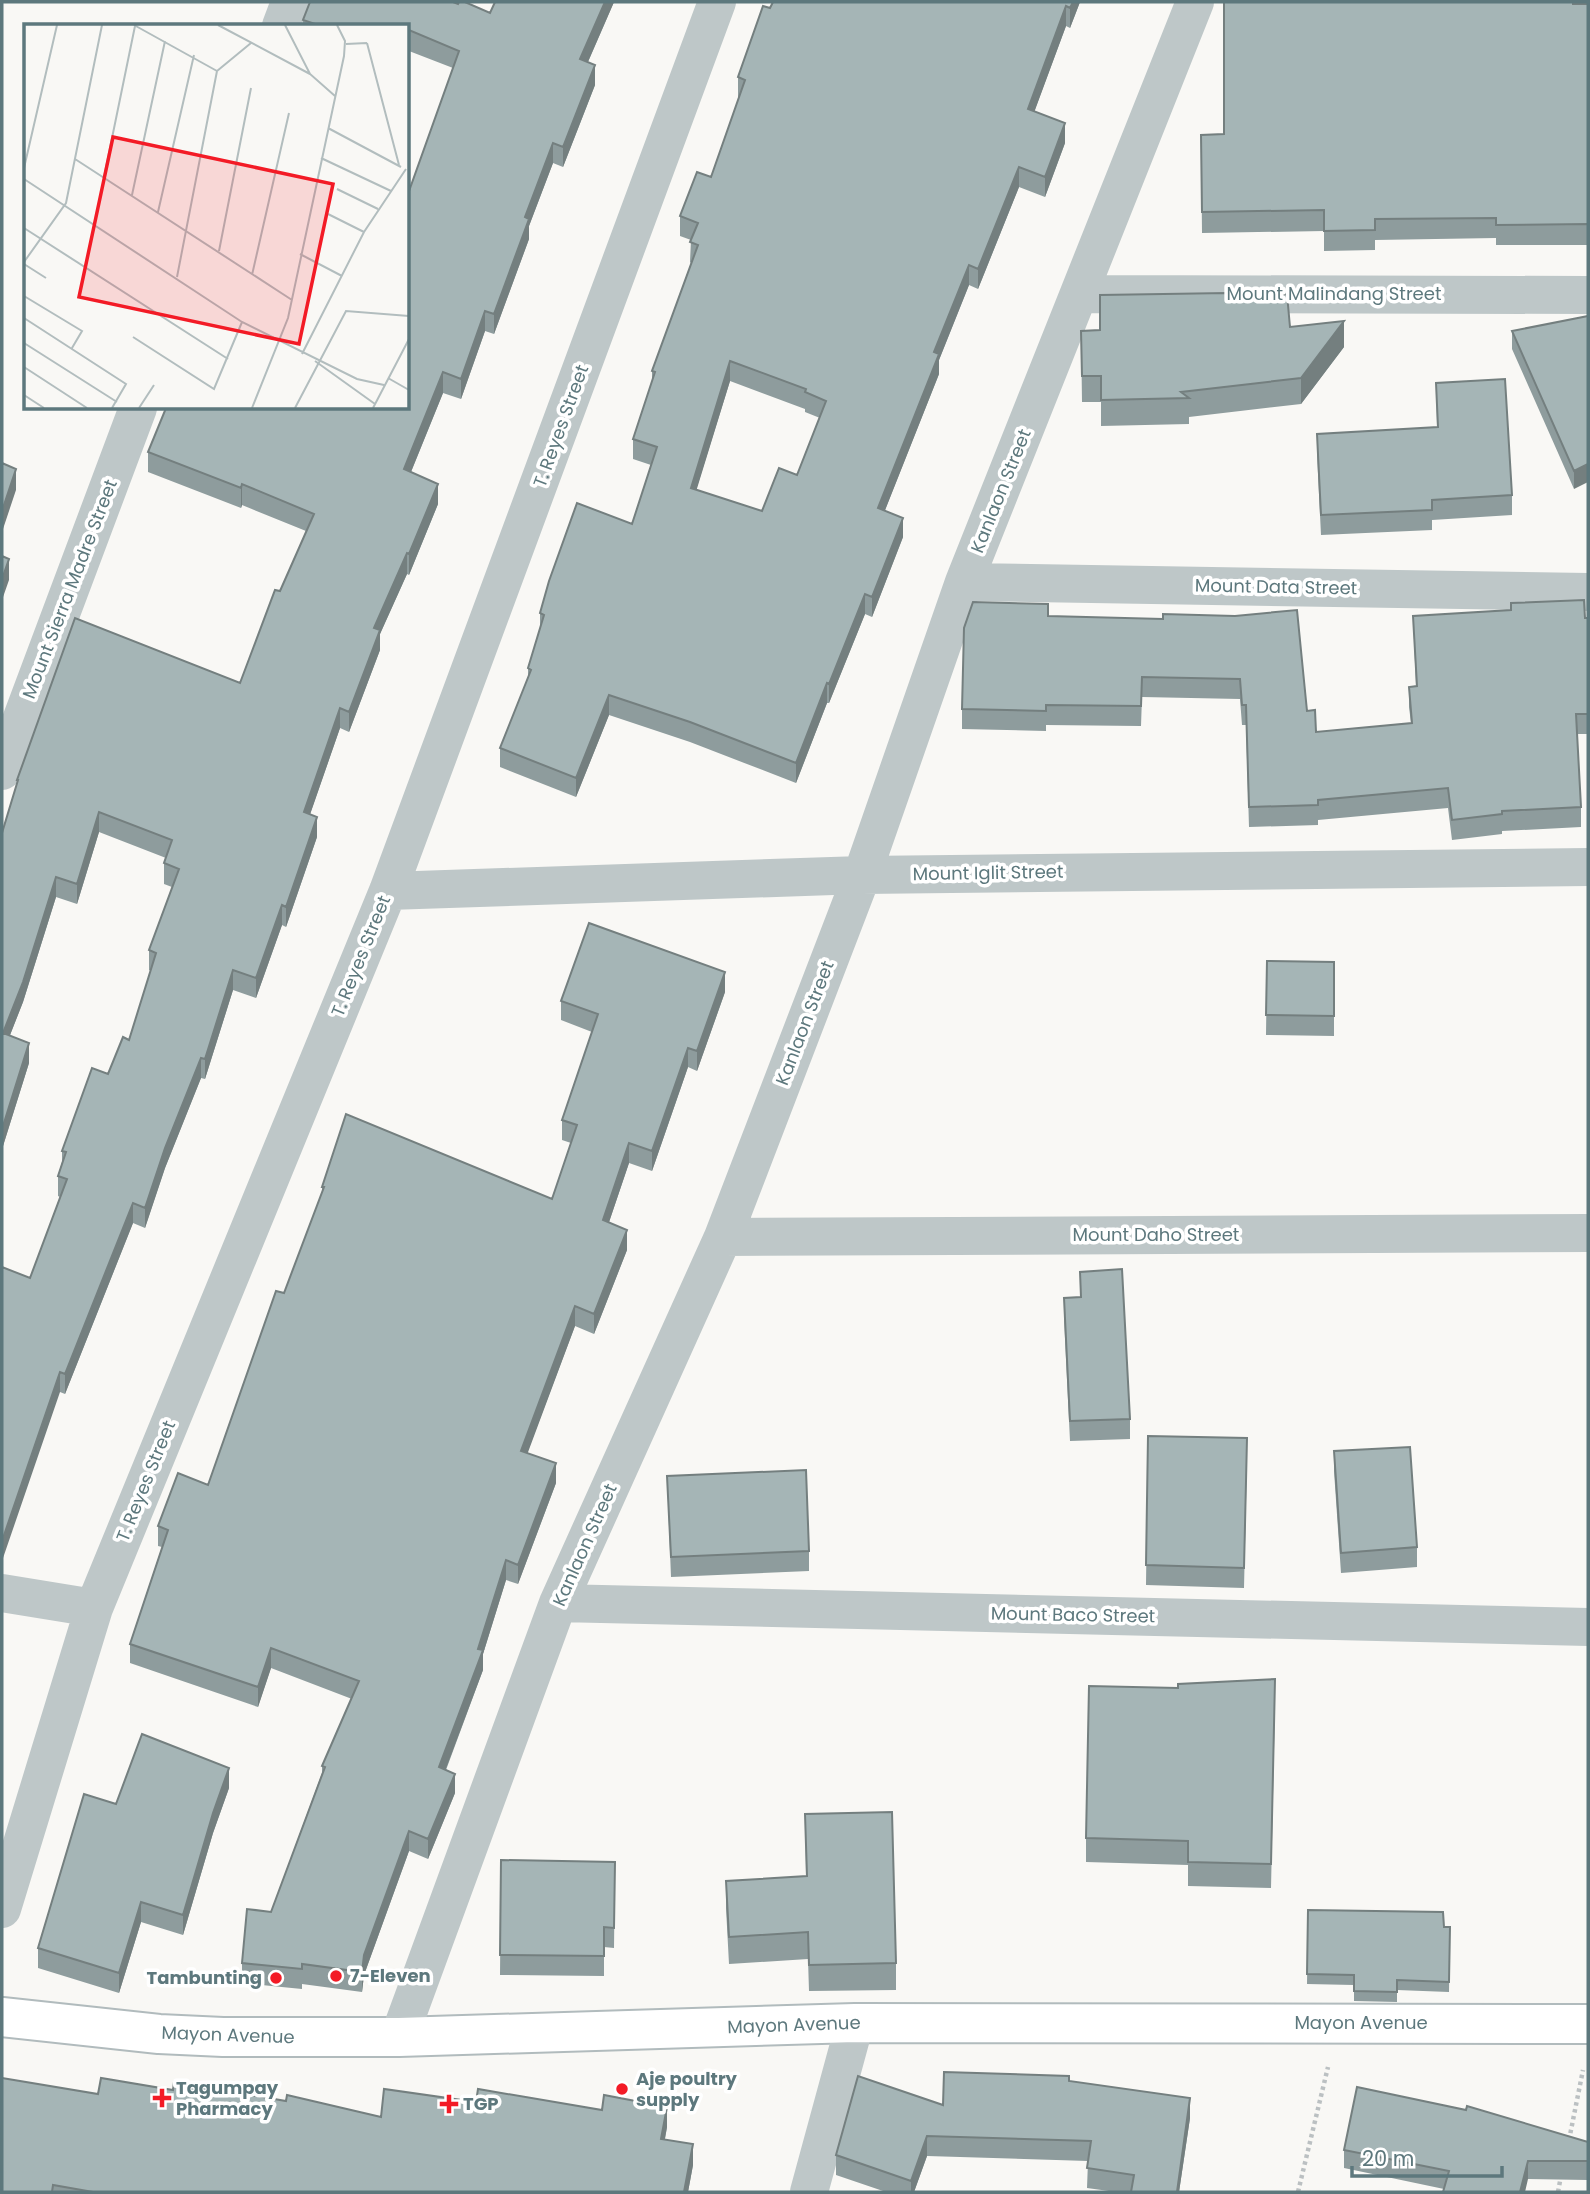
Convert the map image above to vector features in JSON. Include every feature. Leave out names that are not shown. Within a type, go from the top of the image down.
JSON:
[{"type":"main road","name":"Mayon Avenue","points":[[2,2017],[223,2037],[399,2037],[855,2023],[1339,2022],[1587,2040]]},
{"type":"street","points":[[282,24],[290,2]]},
{"type":"street","name":"T. Reyes Street","points":[[2,1909],[94,1608],[388,891],[718,2]]},
{"type":"street","name":"Kanlaon Street","points":[[399,2037],[558,1603],[723,1237],[862,874],[964,582],[1195,2]]},
{"type":"street","name":"Mount Malindang Street","points":[[1080,294],[1588,295]]},
{"type":"street","name":"Mount Sierra Madre Street","points":[[2,771],[137,410]]},
{"type":"street","name":"Mount Data Street","points":[[964,582],[1588,592]]},
{"type":"street","name":"Mount Iglit Street","points":[[388,891],[862,874],[1588,867]]},
{"type":"street","name":"Mount Daho Street","points":[[723,1237],[1588,1233]]},
{"type":"street","points":[[2,1593],[94,1608]]},
{"type":"street","name":"Mount Baco Street","points":[[558,1603],[1588,1628]]},
{"type":"street","points":[[809,2192],[855,2023]]},
{"type":"path","points":[[1298,2192],[1339,2022]]},
{"type":"path","points":[[1566,2152],[1587,2040]]},
{"type":"path","points":[[1558,2192],[1564,2165]]},
{"type":"building","points":[[310,2],[465,2],[490,13],[495,2],[605,2],[580,59],[595,65],[563,147],[553,143],[525,217],[529,219],[494,314],[485,311],[461,379],[443,372],[404,469],[438,484],[374,628],[380,630],[349,712],[340,708],[304,812],[317,817],[286,907],[282,905],[256,978],[233,970],[205,1059],[201,1058],[165,1148],[145,1208],[133,1203],[65,1374],[60,1372],[2,1541],[2,1267],[30,1278],[67,1179],[58,1176],[66,1152],[62,1151],[92,1068],[108,1074],[123,1037],[129,1040],[156,953],[149,950],[179,869],[164,863],[172,840],[99,812],[77,884],[56,877],[23,982],[3,1033],[29,1043],[2,1126],[2,833],[17,780],[75,618],[240,683],[275,590],[280,591],[314,514],[242,484],[241,488],[148,452],[165,410],[410,410],[410,188],[459,51],[410,30],[410,24],[315,24],[303,20]]},
{"type":"building","points":[[773,2],[1073,2],[1070,8],[1066,6],[1028,109],[1065,123],[1045,177],[1019,167],[978,269],[969,265],[934,352],[939,354],[878,508],[903,518],[872,597],[865,594],[796,763],[690,722],[609,695],[576,778],[500,748],[531,670],[528,668],[544,615],[540,613],[577,503],[632,524],[657,447],[633,439],[655,372],[652,371],[698,245],[690,242],[698,223],[680,216],[697,172],[711,177],[745,80],[738,77],[763,6],[770,8]],"holes":[[[730,361],[806,389],[805,392],[826,401],[797,475],[779,468],[762,511],[691,488]]]},
{"type":"building","points":[[1224,2],[1588,4],[1588,224],[1496,225],[1496,218],[1375,219],[1375,230],[1324,231],[1324,210],[1202,212],[1201,135],[1224,134]]},
{"type":"building","points":[[1227,293],[1227,301],[1287,294],[1290,327],[1344,321],[1301,378],[1181,392],[1189,398],[1101,400],[1101,376],[1082,376],[1081,331],[1100,330],[1100,295]]},
{"type":"building","points":[[1588,316],[1588,464],[1574,471],[1512,331]]},
{"type":"building","points":[[1505,379],[1512,495],[1432,500],[1432,510],[1321,515],[1317,434],[1438,427],[1436,383]]},
{"type":"building","points":[[2,463],[16,469],[2,511]]},
{"type":"building","points":[[2,556],[9,559],[2,579]]},
{"type":"building","points":[[1584,600],[1585,618],[1588,618],[1588,714],[1576,714],[1581,807],[1502,811],[1502,814],[1452,820],[1448,788],[1318,800],[1318,805],[1249,807],[1246,705],[1242,705],[1240,679],[1142,677],[1141,706],[1046,705],[1046,711],[962,709],[964,628],[973,602],[1048,604],[1048,616],[1163,619],[1163,614],[1235,616],[1297,610],[1307,711],[1315,710],[1316,732],[1412,723],[1409,687],[1417,686],[1413,616],[1511,610],[1511,603]]},
{"type":"building","points":[[589,923],[725,972],[697,1051],[688,1048],[652,1151],[629,1143],[603,1220],[627,1230],[594,1314],[575,1306],[521,1451],[556,1463],[518,1565],[506,1560],[478,1649],[483,1650],[439,1767],[455,1774],[428,1839],[409,1831],[364,1955],[362,1972],[302,1964],[302,1969],[242,1963],[247,1909],[271,1912],[325,1767],[322,1766],[359,1681],[271,1648],[258,1687],[130,1644],[168,1530],[158,1526],[178,1473],[208,1485],[276,1291],[284,1293],[324,1187],[346,1114],[552,1199],[577,1125],[562,1120],[598,1014],[561,1001]]},
{"type":"building","points":[[1267,961],[1334,962],[1334,1016],[1266,1015]]},
{"type":"building","points":[[1122,1269],[1130,1419],[1070,1421],[1064,1298],[1081,1297],[1080,1272]]},
{"type":"building","points":[[1148,1436],[1247,1438],[1244,1568],[1146,1565]]},
{"type":"building","points":[[1410,1447],[1417,1547],[1341,1553],[1334,1451]]},
{"type":"building","points":[[806,1470],[809,1551],[671,1557],[667,1476]]},
{"type":"building","points":[[1275,1679],[1271,1864],[1188,1862],[1188,1841],[1086,1838],[1089,1686],[1178,1688],[1178,1684]]},
{"type":"building","points":[[142,1734],[229,1768],[183,1915],[141,1902],[119,1973],[38,1948],[84,1794],[116,1804]]},
{"type":"building","points":[[892,1812],[896,1963],[809,1965],[808,1932],[729,1937],[726,1881],[807,1876],[805,1814]]},
{"type":"building","points":[[501,1860],[615,1862],[614,1928],[604,1927],[604,1956],[500,1955]]},
{"type":"building","points":[[1308,1910],[1443,1912],[1444,1927],[1450,1927],[1449,1982],[1397,1980],[1397,1992],[1354,1991],[1354,1975],[1307,1974]]},
{"type":"building","points":[[944,2072],[1069,2076],[1069,2081],[1190,2098],[1177,2192],[1131,2192],[1134,2175],[1087,2168],[1091,2141],[927,2136],[911,2181],[836,2155],[858,2076],[943,2105]]},
{"type":"building","points":[[2,2078],[98,2094],[101,2078],[173,2090],[174,2082],[286,2101],[287,2095],[381,2117],[384,2089],[476,2102],[478,2089],[602,2110],[604,2095],[667,2107],[661,2139],[693,2144],[684,2192],[93,2192],[53,2185],[52,2192],[2,2192]]},
{"type":"building","points":[[1357,2087],[1466,2110],[1467,2106],[1588,2142],[1588,2161],[1528,2161],[1520,2192],[1443,2192],[1449,2171],[1344,2150]]},
{"type":"place","name":"7-Eleven","points":[[336,1976]]},
{"type":"place","name":"Tambunting","points":[[276,1978]]},
{"type":"place","name":"Aje poultry supply","points":[[622,2089]]},
{"type":"place","name":"Tagumpay Pharmacy","points":[[162,2098]]},
{"type":"place","name":"TGP","points":[[449,2104]]}]
